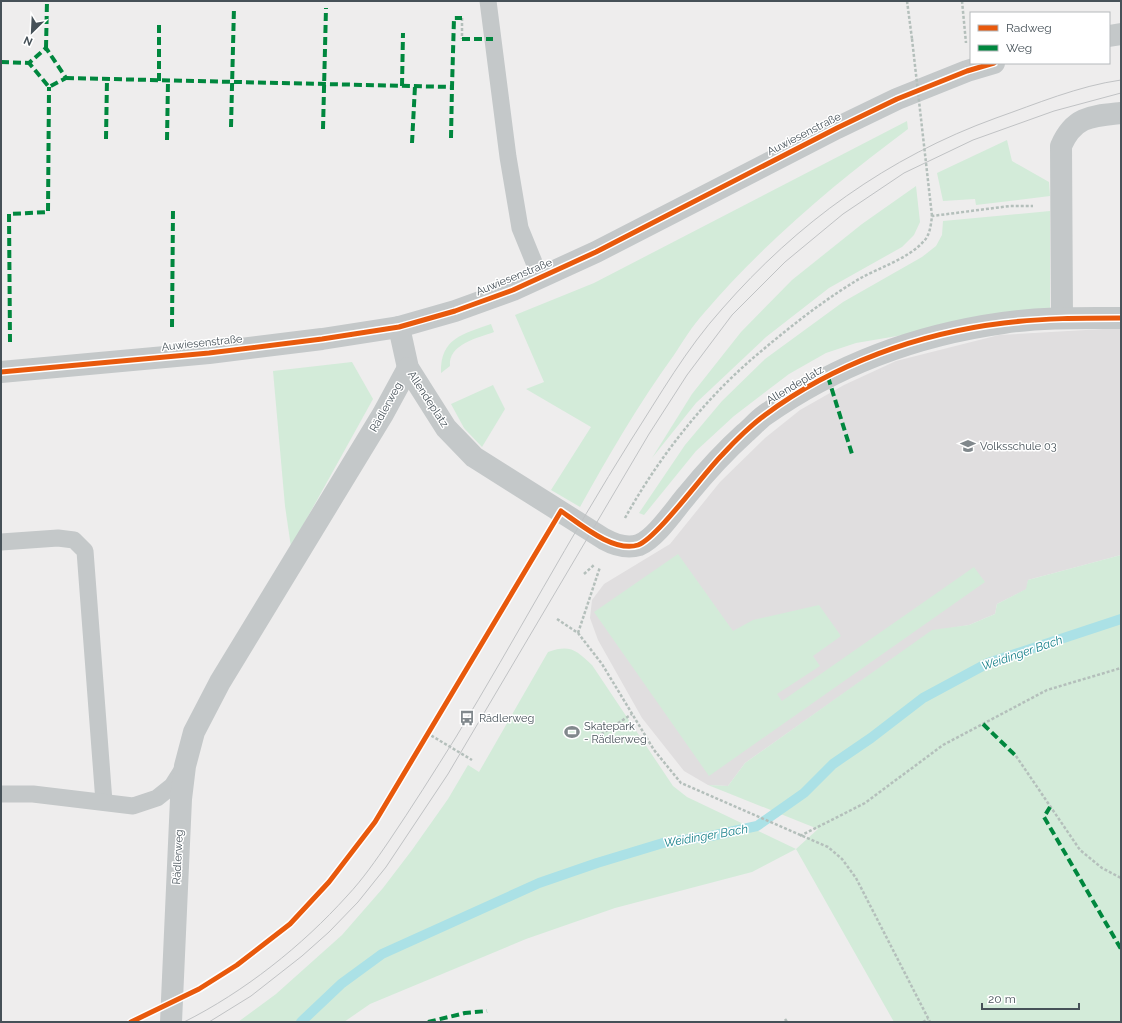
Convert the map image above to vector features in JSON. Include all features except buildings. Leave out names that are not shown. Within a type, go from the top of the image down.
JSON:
[{"type":"street","points":[[1110,36],[1121,34]]},
{"type":"street","name":"Auwiesenstraße","points":[[1,372],[210,353],[399,327],[455,311],[514,290],[596,252],[897,99],[967,71],[991,64]]},
{"type":"street","points":[[1062,318],[1061,146],[1067,134],[1075,124],[1093,116],[1121,113]]},
{"type":"street","name":"Allendeplatz","points":[[399,327],[408,368],[446,428],[474,457],[611,543],[626,547],[640,544],[656,532],[721,455],[764,416],[811,386],[856,363],[908,343],[952,331],[1004,323],[1062,318],[1121,318]]},
{"type":"street","name":"Rädlerweg","points":[[171,1013],[181,799],[184,766],[194,732],[220,682],[383,414],[408,368]]},
{"type":"lane","points":[[488,1],[508,157],[520,228],[540,278]]},
{"type":"lane","points":[[1,542],[58,538],[74,540],[85,551],[104,802]]},
{"type":"lane","points":[[1,794],[33,794],[133,806],[157,798],[172,786],[184,766]]},
{"type":"path","points":[[578,633],[603,557],[635,500],[667,453],[712,398],[758,353],[806,316],[859,280],[916,249],[926,240],[932,216],[907,1]]},
{"type":"path","points":[[962,1],[966,43]]},
{"type":"path","points":[[462,18],[462,39]]},
{"type":"path","points":[[932,216],[1010,206],[1062,205]]},
{"type":"path","points":[[131,1022],[171,1013],[290,924],[329,882],[375,822],[427,733],[561,512]]},
{"type":"path","points":[[557,619],[578,633],[602,664],[654,750],[681,783],[828,847],[842,859],[856,878],[929,1020],[923,1022]]},
{"type":"path","points":[[800,836],[865,803],[942,744],[1047,690],[1121,668]]},
{"type":"path","points":[[597,737],[632,714]]},
{"type":"path","points":[[427,733],[472,760]]},
{"type":"path","points":[[1016,756],[1080,850],[1102,868],[1121,878]]},
{"type":"shaded area","points":[[1121,328],[1121,555],[1028,580],[1027,589],[997,604],[995,614],[969,625],[932,631],[745,763],[728,786],[708,785],[684,771],[642,718],[598,640],[590,618],[592,600],[604,584],[670,544],[720,482],[765,438],[800,410],[844,385],[896,361],[999,335]]},
{"type":"green space","points":[[907,121],[908,129],[853,171],[801,215],[751,262],[700,318],[688,333],[637,410],[580,507],[551,490],[591,427],[526,389],[544,382],[515,315],[594,283]]},
{"type":"green space","points":[[1007,140],[1012,161],[1049,182],[1050,196],[976,205],[975,199],[943,201],[937,173]]},
{"type":"green space","points":[[916,186],[920,222],[914,235],[902,247],[829,288],[766,337],[696,403],[652,458],[692,394],[741,332],[792,280],[862,224]]},
{"type":"green space","points":[[1050,211],[1050,310],[856,343],[826,353],[789,374],[734,416],[696,451],[644,515],[639,513],[685,445],[722,401],[765,359],[843,302],[922,257],[936,246],[942,235],[943,221]]},
{"type":"green space","points":[[491,324],[494,332],[465,343],[459,347],[451,358],[450,366],[441,373],[444,352],[455,339],[471,331]]},
{"type":"green space","points":[[352,362],[373,399],[291,547],[285,506],[273,371]]},
{"type":"green space","points":[[493,385],[505,409],[482,447],[464,428],[451,404]]},
{"type":"green space","points":[[678,554],[733,631],[753,620],[819,605],[841,636],[813,656],[820,666],[777,694],[782,701],[974,567],[985,582],[709,776],[594,612]]},
{"type":"green space","points":[[1121,555],[1121,1022],[894,1022],[796,849],[818,829],[708,785],[728,786],[745,763],[932,630],[969,625],[995,614],[997,604],[1026,589],[1028,580]]},
{"type":"green space","points":[[562,649],[572,650],[577,652],[592,665],[673,786],[687,797],[796,849],[752,872],[615,908],[526,939],[370,1004],[344,1022],[238,1022],[276,994],[342,935],[383,888],[448,799],[468,765],[479,772],[548,652]]},
{"type":"waterway","name":"Weidinger Bach","points":[[301,1022],[341,984],[382,954],[539,883],[597,863],[663,843],[711,836],[757,826],[804,793],[833,764],[871,738],[923,698],[988,663],[1121,619]]},
{"type":"tram line","points":[[184,1022],[228,997],[291,950],[330,915],[364,876],[398,828],[456,737],[586,513],[663,389],[709,324],[751,278],[781,248],[813,221],[847,196],[918,152],[956,134],[1042,101],[1089,86],[1121,80]]},
{"type":"tram line","points":[[209,1022],[251,996],[302,956],[329,932],[358,902],[386,867],[448,774],[649,434],[687,375],[732,315],[785,262],[843,214],[904,173],[973,140],[1054,111],[1121,93]]},
{"type":"marked path","points":[[46,48],[47,1]]},
{"type":"marked path","points":[[231,127],[234,7]]},
{"type":"marked path","points":[[323,129],[326,8]]},
{"type":"marked path","points":[[66,78],[452,87],[454,18],[462,18]]},
{"type":"marked path","points":[[159,22],[159,81]]},
{"type":"marked path","points":[[402,86],[403,33]]},
{"type":"marked path","points":[[462,39],[493,39]]},
{"type":"marked path","points":[[1,62],[29,63],[46,48],[66,78],[49,87],[29,63]]},
{"type":"marked path","points":[[106,139],[107,79]]},
{"type":"marked path","points":[[167,140],[168,81]]},
{"type":"marked path","points":[[412,143],[415,86]]},
{"type":"marked path","points":[[10,342],[9,214],[48,212],[49,87]]},
{"type":"marked path","points":[[451,138],[452,87]]},
{"type":"marked path","points":[[172,327],[173,210]]},
{"type":"marked path","points":[[828,377],[852,454]]},
{"type":"marked path","points":[[983,724],[1016,756]]},
{"type":"marked path","points":[[1050,807],[1044,817],[1121,949]]},
{"type":"marked path","points":[[428,1022],[465,1013],[487,1011]]},
{"type":"cycle path","points":[[1,372],[209,353],[322,339],[399,327],[455,311],[513,290],[596,252],[837,128],[897,99],[967,71],[991,64]]},
{"type":"cycle path","points":[[131,1022],[199,989],[237,965],[290,924],[329,882],[375,822],[561,511],[587,530],[608,541],[619,545],[638,545],[657,531],[714,464],[737,439],[754,424],[791,397],[848,366],[909,343],[941,334],[972,328],[1033,320],[1121,318]]},
{"type":"place","name":"Volksschule 03","points":[[968,446]]},
{"type":"place","name":"Rädlerweg","points":[[467,718]]},
{"type":"place","name":"Skatepark - Rädlerweg","points":[[572,732]]}]
